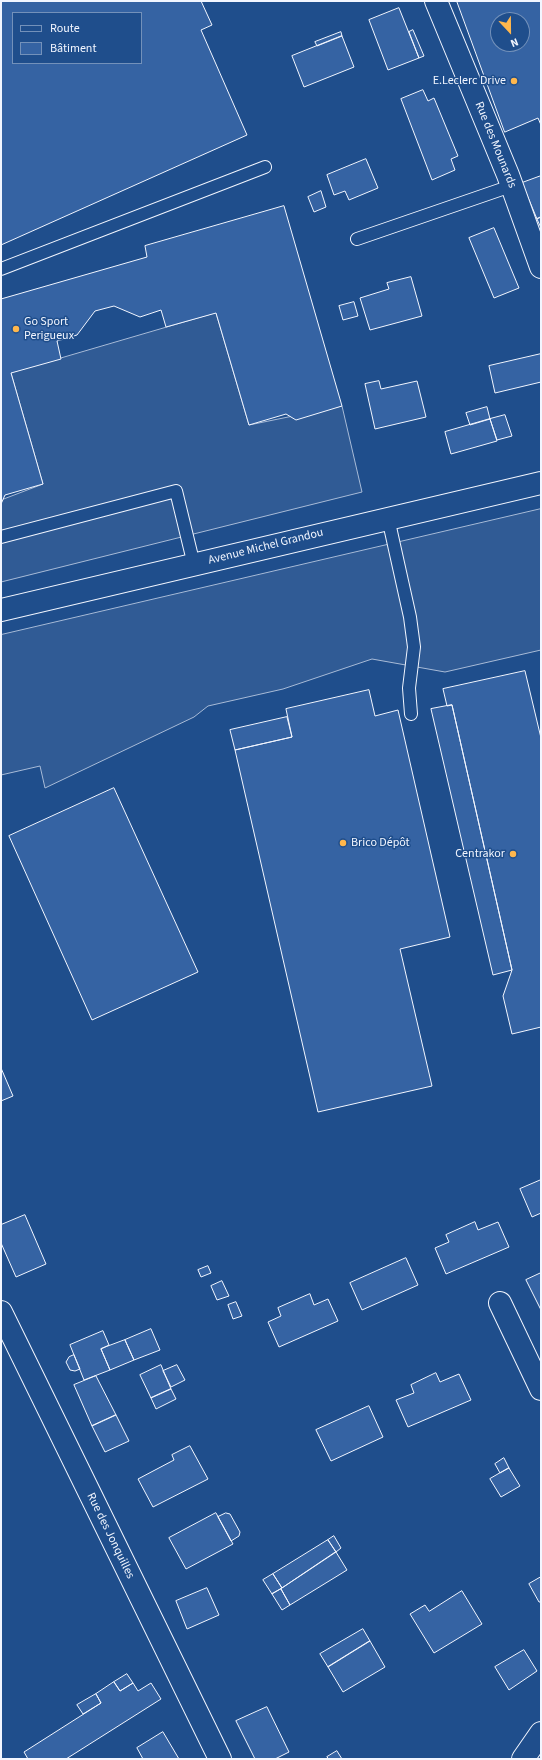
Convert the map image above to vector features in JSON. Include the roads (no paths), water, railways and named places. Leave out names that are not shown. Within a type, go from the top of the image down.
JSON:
[{"type":"street","name":"Rue des Mounards","points":[[436,1],[511,186],[541,267]]},
{"type":"street","name":"Avenue Michel Grandou","points":[[1,610],[538,484]]},
{"type":"street","points":[[500,1303],[541,1389]]},
{"type":"street","name":"Rue des Jonquilles","points":[[1,1312],[220,1759]]},
{"type":"street","points":[[523,1759],[541,1733]]},
{"type":"lane","points":[[1,269],[265,167]]},
{"type":"lane","points":[[357,239],[511,186]]},
{"type":"lane","points":[[1,537],[176,491],[194,565]]},
{"type":"lane","points":[[388,518],[410,617],[414,647],[409,688],[411,714]]},
{"type":"place","name":"E.Leclerc Drive","points":[[514,81]]},
{"type":"place","name":"Go Sport Perigueux","points":[[16,329]]},
{"type":"place","name":"Brico Dépôt","points":[[343,843]]},
{"type":"place","name":"Centrakor","points":[[513,854]]}]
